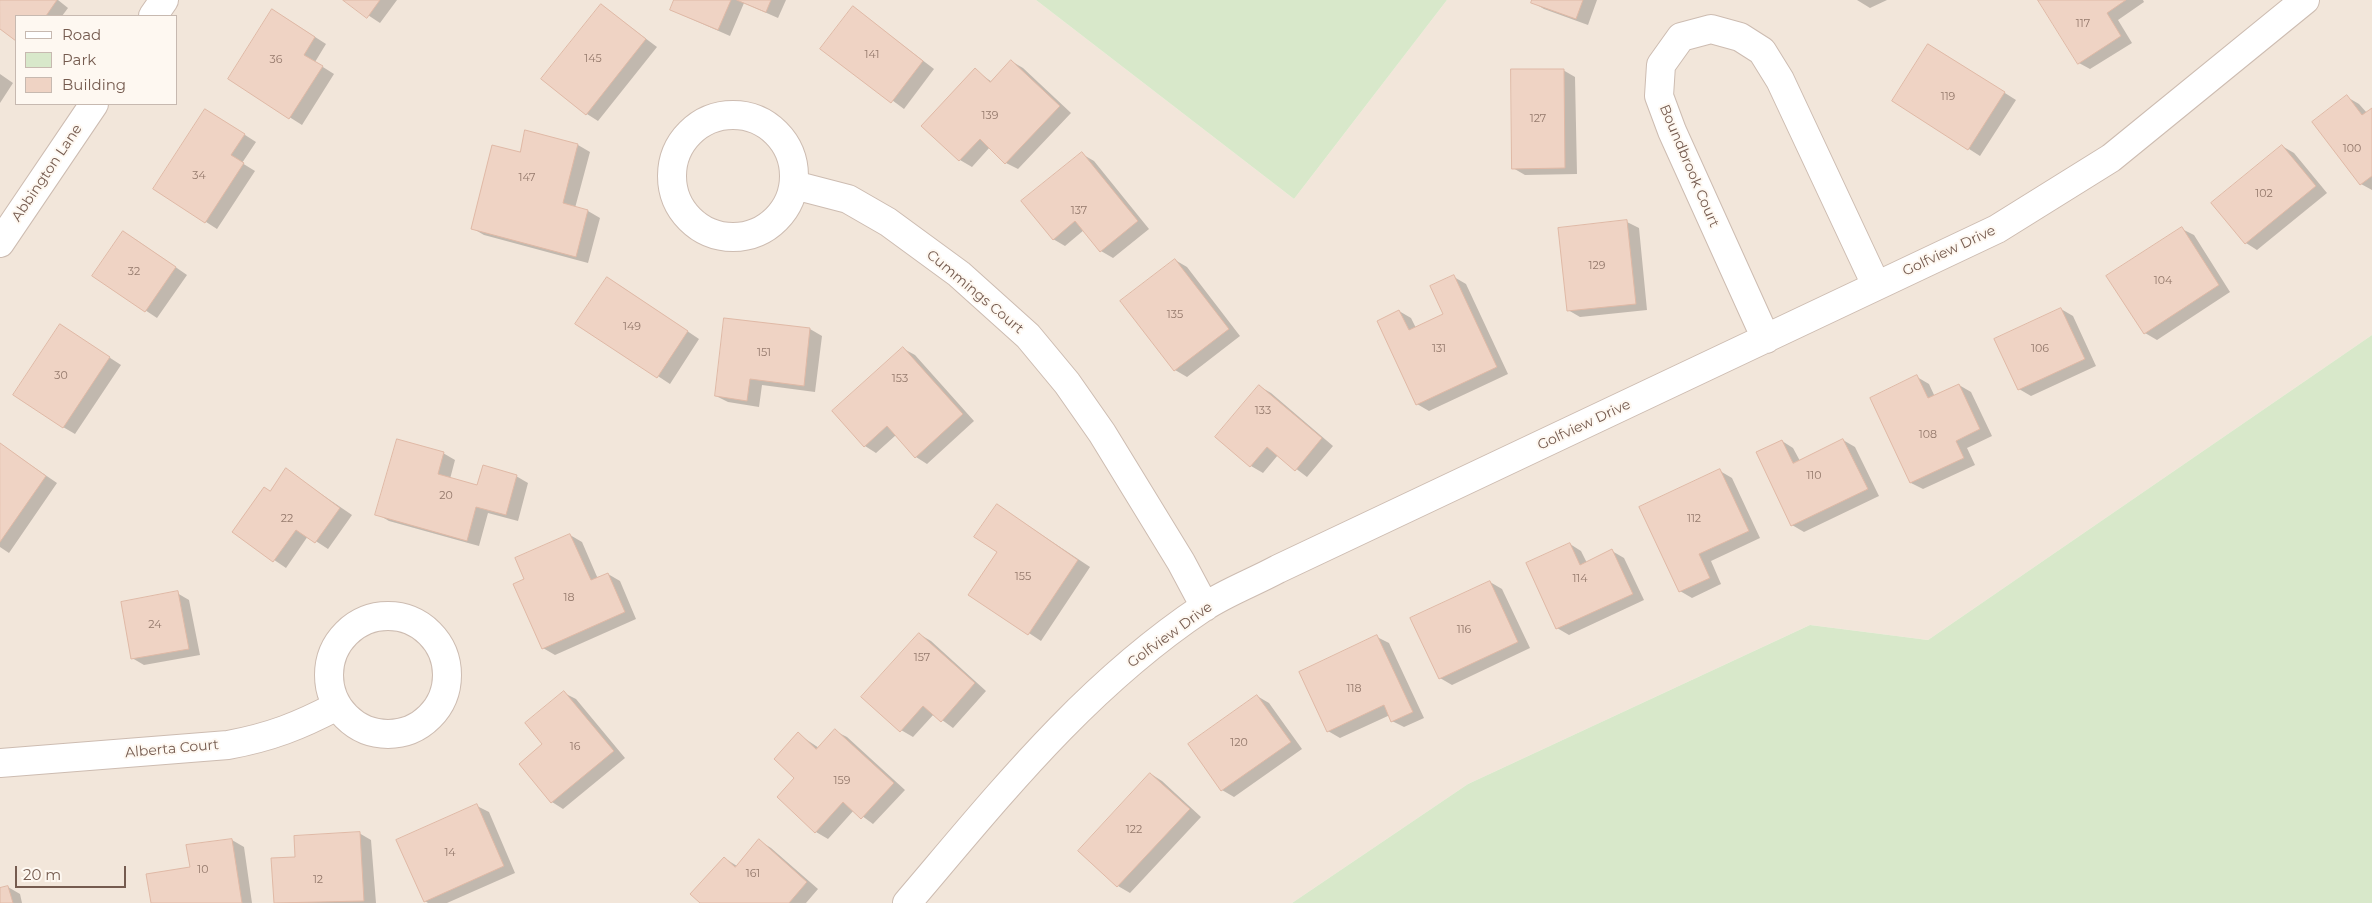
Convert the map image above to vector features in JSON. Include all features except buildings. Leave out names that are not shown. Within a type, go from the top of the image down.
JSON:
[{"type":"street","points":[[154,15],[164,0]]},
{"type":"street","name":"Golfview Drive","points":[[907,903],[1012,780],[1067,720],[1113,677],[1205,607],[1278,569],[1766,340],[1876,285],[1996,229],[2112,158],[2306,0]]},
{"type":"street","name":"Boundbrook Court","points":[[1766,340],[1676,140],[1659,96],[1662,65],[1681,37],[1711,28],[1740,37],[1762,51],[1780,80],[1876,285]]},
{"type":"street","name":"Abbington Lane","points":[[0,243],[93,105]]},
{"type":"street","points":[[733,114],[754,118],[772,128],[786,144],[794,164],[794,185],[788,205],[775,222],[757,233],[736,238],[717,236],[699,227],[685,214],[676,197],[672,178],[674,158],[683,141],[696,127],[714,118],[733,114]]},
{"type":"street","name":"Cummings Court","points":[[794,185],[848,199],[888,222],[959,274],[1028,336],[1067,383],[1102,433],[1181,562],[1205,607]]},
{"type":"street","points":[[394,616],[412,620],[428,630],[440,645],[447,664],[447,685],[441,705],[428,720],[410,731],[389,735],[369,732],[351,722],[337,706],[330,689],[329,670],[333,652],[343,636],[358,624],[375,617],[394,616]]},
{"type":"street","name":"Alberta Court","points":[[0,763],[228,745],[265,738],[302,725],[337,706]]},
{"type":"shaded area","points":[[0,0],[1036,0],[1294,199],[1447,0],[2372,0],[2372,335],[1928,640],[1810,625],[1468,784],[1292,903],[0,903]]},
{"type":"green space","points":[[1036,0],[1447,0],[1294,199]]},
{"type":"green space","points":[[2372,335],[2372,903],[1292,903],[1468,784],[1810,625],[1928,640]]}]
